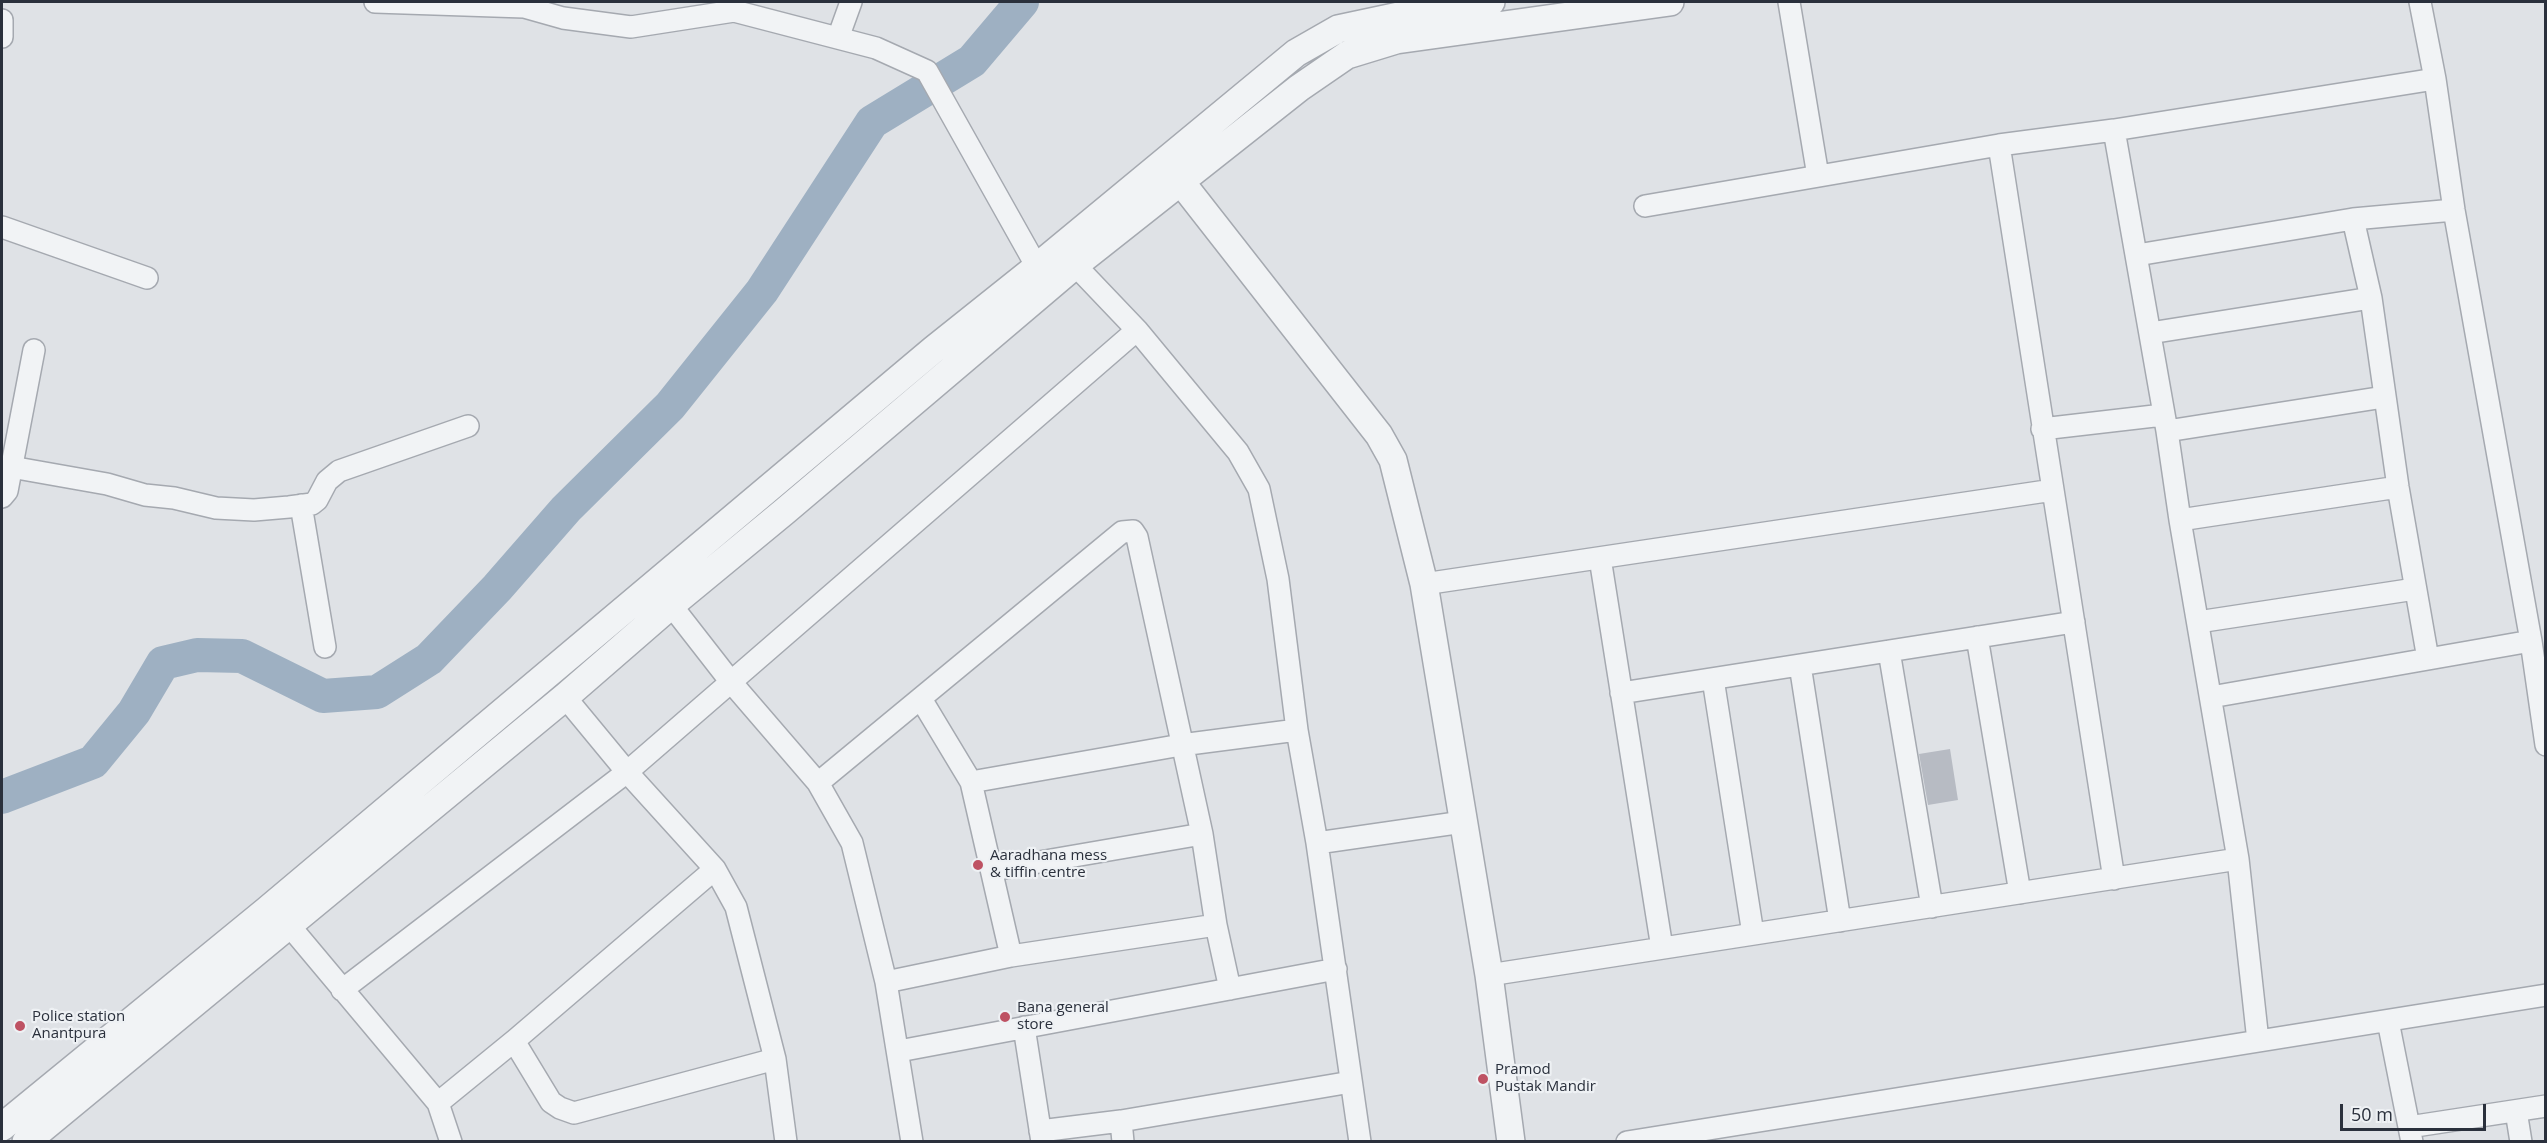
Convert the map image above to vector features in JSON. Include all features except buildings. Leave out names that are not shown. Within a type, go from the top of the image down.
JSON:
[{"type":"street","points":[[375,2],[525,4],[563,18],[631,27],[708,8],[734,11],[876,48],[927,71],[964,135],[988,184],[1037,267]]},
{"type":"street","points":[[838,38],[851,2]]},
{"type":"street","points":[[2,1127],[266,911],[660,597],[933,350],[1296,53],[1338,29],[1399,16],[1491,2]]},
{"type":"street","points":[[26,1142],[565,697],[660,597],[785,511],[1075,265],[1299,88],[1347,55],[1396,40],[1670,2]]},
{"type":"street","points":[[1789,2],[1818,176]]},
{"type":"street","points":[[2420,2],[2435,79],[2454,210],[2531,641],[2546,745]]},
{"type":"street","points":[[2,20],[2,37]]},
{"type":"street","points":[[1645,207],[1999,145],[2114,130],[2435,79]]},
{"type":"street","points":[[2114,130],[2238,859],[2258,1041]]},
{"type":"street","points":[[1999,145],[2114,879]]},
{"type":"street","points":[[1160,164],[1181,182],[1379,435],[1393,460],[1424,584],[1489,975],[1511,1142]]},
{"type":"street","points":[[2137,255],[2353,219],[2454,210]]},
{"type":"street","points":[[2353,219],[2371,298],[2398,487],[2428,659]]},
{"type":"street","points":[[2,227],[147,278]]},
{"type":"street","points":[[1075,265],[1137,330],[1238,452],[1259,489],[1278,579],[1297,730],[1317,843],[1360,1142]]},
{"type":"street","points":[[2150,333],[2371,298]]},
{"type":"street","points":[[342,990],[627,772],[1137,330]]},
{"type":"street","points":[[2,497],[7,491],[33,350]]},
{"type":"street","points":[[2042,429],[2165,423],[2384,397]]},
{"type":"street","points":[[11,467],[107,484],[145,495],[174,498],[216,508],[254,510],[312,504],[317,500],[327,481],[339,471],[468,426]]},
{"type":"street","points":[[2180,520],[2398,487]]},
{"type":"street","points":[[1424,584],[2053,490]]},
{"type":"street","points":[[301,505],[325,647]]},
{"type":"street","points":[[818,783],[1122,532],[1133,531],[1137,537],[1202,834],[1216,925],[1230,989]]},
{"type":"street","points":[[1600,558],[1662,948]]},
{"type":"street","points":[[2198,622],[2415,589]]},
{"type":"street","points":[[660,597],[818,783],[852,843],[886,982],[899,1050],[912,1142]]},
{"type":"street","points":[[1621,693],[2074,622]]},
{"type":"street","points":[[1977,637],[2020,893]]},
{"type":"street","points":[[2211,697],[2531,641]]},
{"type":"street","points":[[1888,651],[1932,907]]},
{"type":"street","points":[[1800,665],[1840,921]]},
{"type":"street","points":[[1713,679],[1753,934]]},
{"type":"street","points":[[565,697],[627,772],[715,869],[736,907],[775,1059],[786,1142]]},
{"type":"street","points":[[921,699],[971,782],[993,870],[1011,957]]},
{"type":"street","points":[[971,782],[1181,745],[1297,730]]},
{"type":"street","points":[[1317,843],[1463,822]]},
{"type":"street","points":[[993,870],[1202,834]]},
{"type":"street","points":[[1489,975],[2238,859]]},
{"type":"street","points":[[438,1103],[715,869]]},
{"type":"street","points":[[288,924],[438,1103],[450,1142]]},
{"type":"street","points":[[886,982],[1011,957],[1216,925]]},
{"type":"street","points":[[899,1050],[1336,969]]},
{"type":"street","points":[[1627,1142],[1680,1138],[2546,995]]},
{"type":"street","points":[[2388,1021],[2411,1134],[2546,1106]]},
{"type":"street","points":[[1024,1027],[1041,1136],[1122,1131],[1351,1083]]},
{"type":"street","points":[[514,1041],[551,1102],[574,1113],[775,1059]]},
{"type":"street","points":[[2516,1111],[2521,1142]]},
{"type":"waterway","points":[[2,797],[93,762],[134,712],[163,663],[197,655],[242,656],[323,696],[377,692],[429,659],[497,588],[566,509],[670,406],[762,291],[872,122],[972,61],[1022,2]]},
{"type":"place","name":"Aaradhana mess & tiffin centre","points":[[978,865]]},
{"type":"place","name":"Bana general store","points":[[1005,1017]]},
{"type":"place","name":"Police station Anantpura","points":[[20,1026]]},
{"type":"place","name":"Pramod Pustak Mandir","points":[[1483,1079]]}]
